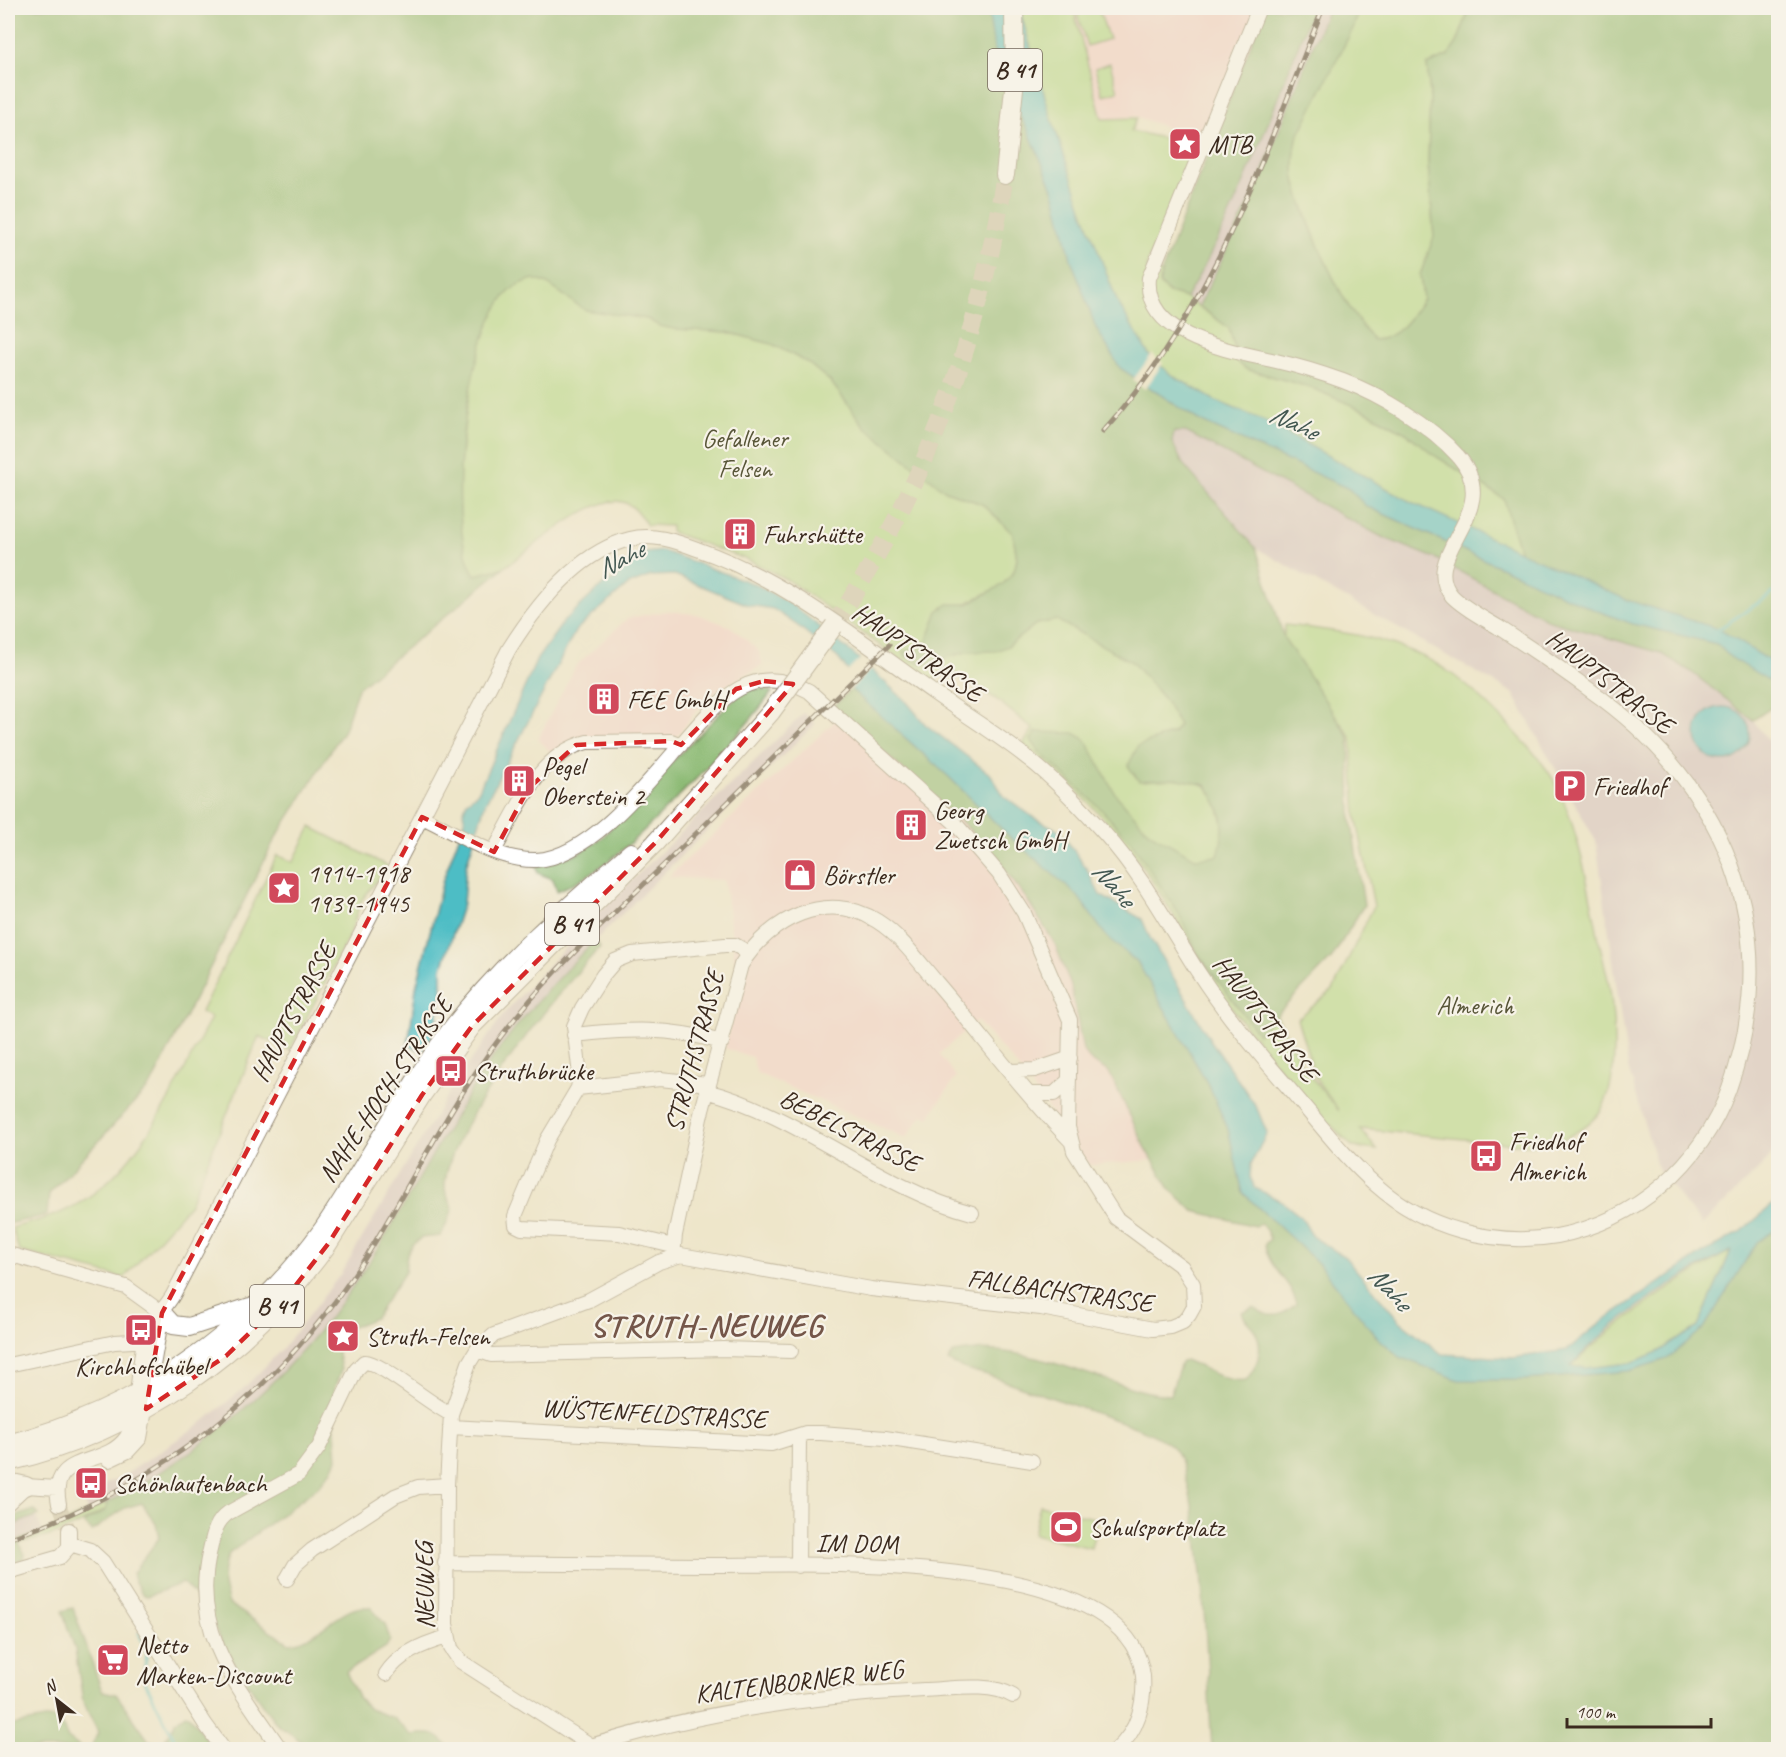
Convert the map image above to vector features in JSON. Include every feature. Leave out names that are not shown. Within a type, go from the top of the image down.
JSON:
[{"type":"main road","name":"B 41","points":[[1005,175],[1015,79],[1014,8]]},
{"type":"main road","name":"B 41","points":[[697,797],[771,712],[834,626]]},
{"type":"main road","name":"NAHE-HOCH-STRASSE","points":[[8,1462],[78,1440],[141,1402],[260,1303],[295,1266],[323,1228],[421,1071],[467,1010],[496,977],[567,908],[697,797]]},
{"type":"main road","name":"NAHE-HOCH-STRASSE","points":[[8,1444],[178,1391],[219,1361],[256,1329],[288,1294],[341,1226],[422,1095],[472,1026],[520,975],[637,862],[697,797]]},
{"type":"main road","points":[[162,1313],[173,1324],[189,1327],[260,1303]]},
{"type":"main road","points":[[8,1482],[26,1486]]},
{"type":"street","name":"HAUPTSTRASSE","points":[[141,1402],[144,1342],[150,1327],[162,1313],[509,649],[533,614],[556,588],[587,561],[627,539],[651,537],[689,546],[742,566],[798,597],[1019,752],[1055,782],[1128,861],[1232,1021],[1334,1140],[1382,1191],[1440,1223],[1478,1235],[1524,1239],[1566,1234],[1606,1222],[1647,1199],[1685,1162],[1712,1126],[1733,1079],[1749,1013],[1751,990],[1747,917],[1717,828],[1678,767],[1620,712],[1457,600],[1445,585],[1443,571],[1471,508],[1475,492],[1471,475],[1464,463],[1440,439],[1389,403],[1344,381],[1286,363],[1226,350],[1188,336],[1170,325],[1152,302],[1147,290],[1149,278],[1259,8]]},
{"type":"street","points":[[422,817],[490,850],[510,857],[538,860],[580,845],[607,825],[726,696],[749,683],[784,681],[797,685],[818,698],[953,820],[1005,883],[1024,913],[1070,1020],[1070,1080],[1054,1094],[1030,1094]]},
{"type":"street","points":[[490,850],[528,789],[548,766],[576,745],[587,742],[671,741],[681,745]]},
{"type":"street","name":"STRUTHSTRASSE","points":[[672,1251],[707,1087],[722,1042],[736,979],[748,953],[780,925],[811,909],[840,907],[865,914],[886,928],[1070,1140]]},
{"type":"street","points":[[672,1251],[619,1233],[530,1229],[516,1225],[515,1215],[537,1160],[578,1088],[580,1075],[574,1035],[577,1017],[609,968],[623,957],[644,951],[735,945],[748,953]]},
{"type":"street","points":[[574,1035],[643,1028],[680,1032],[722,1042]]},
{"type":"street","points":[[1011,1071],[1035,1070],[1070,1058]]},
{"type":"street","name":"BEBELSTRASSE","points":[[578,1088],[660,1079],[707,1087],[740,1101],[877,1172],[945,1204],[972,1213]]},
{"type":"street","name":"FALLBACHSTRASSE","points":[[672,1251],[688,1256],[871,1289],[1041,1308],[1153,1329],[1163,1329],[1183,1322],[1194,1306],[1196,1296],[1189,1275],[1171,1258],[1116,1218],[1084,1171],[1070,1140],[1070,1080]]},
{"type":"street","points":[[477,1350],[494,1335],[589,1300],[672,1251]]},
{"type":"street","points":[[8,1254],[126,1287],[162,1313]]},
{"type":"street","name":"HAUPTSTRASSE","points":[[141,1402],[162,1313]]},
{"type":"street","points":[[8,1365],[115,1342],[144,1342],[158,1332]]},
{"type":"street","points":[[477,1350],[491,1354],[724,1349],[791,1351]]},
{"type":"street","name":"NEUWEG","points":[[477,1350],[461,1380],[450,1421],[446,1563],[448,1637],[460,1661],[595,1747]]},
{"type":"street","points":[[281,1749],[228,1670],[208,1626],[205,1576],[218,1522],[299,1474],[314,1455],[356,1370],[363,1362],[376,1363],[450,1421]]},
{"type":"street","points":[[58,1504],[57,1488],[69,1467],[98,1458],[112,1459],[133,1446],[141,1433],[141,1402]]},
{"type":"street","name":"WÜSTENFELDSTRASSE","points":[[450,1421],[771,1444],[799,1435],[821,1433],[885,1438],[1032,1461]]},
{"type":"street","points":[[798,1566],[799,1435]]},
{"type":"street","points":[[287,1579],[295,1565],[312,1550],[395,1496],[418,1487],[447,1485]]},
{"type":"street","points":[[8,1503],[26,1486],[57,1488]]},
{"type":"street","points":[[8,1572],[60,1557],[69,1537],[90,1550],[103,1562],[205,1724],[224,1749]]},
{"type":"street","name":"IM DOM","points":[[446,1563],[918,1569],[1000,1579],[1055,1594],[1105,1616],[1116,1624],[1132,1646],[1143,1680],[1142,1706],[1130,1736],[1116,1749]]},
{"type":"street","points":[[386,1674],[399,1658],[423,1645],[448,1637]]},
{"type":"street","name":"KALTENBORNER WEG","points":[[578,1749],[595,1747],[690,1718],[796,1700],[952,1688],[997,1689],[1013,1696]]},
{"type":"highlighted area","points":[[764,681],[793,684],[655,843],[472,1026],[422,1095],[328,1244],[288,1295],[226,1356],[146,1409],[162,1313],[422,817],[494,852],[528,789],[576,745],[671,741],[681,745],[736,689]]},
{"type":"shaded area","points":[[1073,8],[1265,8],[1210,144],[1136,116],[1102,119]]},
{"type":"shaded area","points":[[1313,8],[1328,8],[1252,198],[1199,306],[1186,298],[1238,193]]},
{"type":"shaded area","points":[[1174,432],[1186,432],[1382,537],[1437,559],[1550,621],[1661,653],[1690,671],[1753,720],[1778,754],[1778,1144],[1768,1160],[1702,1225],[1658,1170],[1628,1067],[1596,841],[1513,693],[1256,548],[1183,464],[1172,442]]},
{"type":"shaded area","points":[[668,611],[699,615],[731,627],[758,650],[763,665],[718,690],[696,711],[676,737],[639,739],[553,754],[538,739],[576,666],[628,618]]},
{"type":"shaded area","points":[[833,707],[964,824],[995,857],[1026,898],[1055,944],[1071,986],[1083,1051],[1091,1061],[1109,1072],[1153,1160],[1090,1165],[1014,1062],[977,1021],[939,1054],[956,1077],[929,1117],[922,1115],[906,1138],[757,1073],[752,1057],[725,1048],[739,988],[724,880],[668,877],[834,722],[825,714]]},
{"type":"shaded area","points":[[804,713],[815,724],[565,970],[520,1022],[478,1079],[354,1285],[296,1358],[239,1415],[189,1455],[136,1488],[88,1512],[81,1497],[128,1473],[203,1422],[245,1387],[284,1347],[340,1275],[451,1089],[506,1011],[588,923]]},
{"type":"shaded area","points":[[36,1517],[43,1532],[8,1544],[8,1527]]},
{"type":"green space","points":[[8,8],[988,8],[998,75],[1028,130],[1054,191],[1071,259],[1096,328],[1120,368],[1200,421],[1349,489],[1366,506],[1595,610],[1633,624],[1717,644],[1730,657],[1775,683],[1778,686],[1778,703],[1753,720],[1690,671],[1661,653],[1550,621],[1437,559],[1382,537],[1186,432],[1174,432],[1172,442],[1183,464],[1256,548],[1284,638],[1349,737],[1351,818],[1364,905],[1332,958],[1258,1034],[1198,954],[1179,914],[1132,843],[1099,807],[1041,754],[1031,740],[1036,732],[1074,733],[1085,739],[1116,795],[1150,833],[1195,858],[1218,856],[1223,827],[1222,819],[1217,803],[1206,785],[1179,779],[1139,781],[1128,766],[1138,746],[1173,733],[1179,725],[1164,699],[1132,662],[1057,620],[1036,624],[1008,646],[996,651],[966,652],[922,665],[905,656],[904,651],[918,648],[927,641],[938,611],[948,604],[968,604],[1002,585],[1014,572],[1017,559],[1013,534],[982,504],[946,491],[865,427],[831,382],[808,363],[772,344],[727,332],[674,329],[659,326],[648,319],[585,310],[546,283],[533,279],[511,290],[494,314],[481,347],[463,430],[460,516],[465,550],[475,575],[504,568],[358,688],[344,730],[275,839],[151,1085],[49,1194],[47,1215],[8,1224]]},
{"type":"green space","points":[[1019,8],[1073,8],[1102,119],[1137,118],[1131,131],[1195,145],[1146,267],[1161,273],[1160,285],[1169,293],[1186,298],[1229,328],[1239,363],[1246,369],[1309,387],[1364,410],[1406,433],[1437,457],[1505,499],[1520,553],[1411,502],[1267,422],[1214,400],[1170,374],[1149,355],[1117,301],[1084,214],[1051,117]]},
{"type":"green space","points":[[1098,8],[1109,39],[1087,46],[1077,14]]},
{"type":"green space","points":[[1265,8],[1313,8],[1240,192],[1205,264],[1186,298],[1169,293],[1160,284],[1161,273]]},
{"type":"green space","points":[[1328,8],[1360,8],[1354,26],[1297,138],[1294,161],[1295,178],[1309,222],[1328,267],[1350,309],[1374,340],[1396,332],[1423,299],[1420,275],[1434,237],[1428,164],[1430,94],[1427,65],[1448,56],[1457,43],[1470,8],[1778,8],[1778,666],[1718,629],[1627,600],[1520,553],[1504,499],[1437,457],[1406,433],[1364,410],[1309,387],[1246,369],[1239,363],[1229,328],[1199,306],[1252,198]]},
{"type":"green space","points":[[1360,8],[1470,8],[1457,43],[1448,56],[1427,65],[1430,94],[1428,164],[1434,237],[1420,275],[1423,299],[1396,332],[1374,340],[1350,309],[1328,267],[1302,202],[1296,184],[1294,167],[1297,138],[1354,26]]},
{"type":"green space","points":[[1110,63],[1118,91],[1103,95],[1095,68]]},
{"type":"green space","points":[[505,260],[634,317],[648,319],[659,326],[727,332],[772,344],[808,363],[831,382],[865,427],[946,491],[982,504],[1013,534],[1017,559],[1014,572],[1002,586],[964,604],[1008,646],[1036,624],[1057,620],[1132,662],[1164,699],[1179,725],[1173,733],[1164,736],[1189,780],[1205,785],[1217,802],[1276,1014],[1303,1067],[1339,1111],[1316,1079],[1297,1019],[1333,990],[1374,906],[1356,816],[1351,737],[1283,643],[1285,625],[1328,630],[1391,644],[1430,660],[1461,681],[1505,722],[1545,767],[1562,797],[1569,816],[1587,882],[1611,999],[1614,1060],[1610,1087],[1601,1110],[1573,1134],[1547,1144],[1526,1145],[1360,1129],[1377,1150],[1353,1147],[1301,1093],[1237,1015],[1149,876],[1126,844],[1084,798],[1023,744],[1033,729],[996,699],[946,668],[932,682],[786,579],[748,560],[671,532],[671,526],[647,525],[628,504],[615,501],[600,504],[565,523],[506,566],[475,575],[467,563],[459,520],[458,481],[481,285]]},
{"type":"green space","points":[[752,689],[772,692],[716,759],[623,850],[575,883],[557,891],[553,879],[538,873],[536,865],[577,854],[602,838],[652,782],[730,703],[741,693]]},
{"type":"green space","points":[[851,689],[949,777],[1011,838],[1077,895],[1107,937],[1138,963],[1208,1084],[1228,1129],[1243,1193],[1319,1264],[1376,1336],[1400,1357],[1459,1380],[1525,1380],[1629,1371],[1704,1328],[1757,1242],[1778,1228],[1778,1749],[1212,1749],[1206,1637],[1197,1539],[1190,1496],[1181,1463],[1170,1445],[1156,1436],[1131,1426],[948,1361],[953,1353],[974,1350],[1015,1353],[1143,1391],[1170,1395],[1181,1363],[1185,1360],[1222,1377],[1246,1380],[1256,1364],[1259,1344],[1255,1331],[1242,1312],[1254,1307],[1265,1314],[1280,1314],[1296,1304],[1294,1296],[1267,1253],[1265,1244],[1270,1239],[1261,1224],[1255,1226],[1194,1211],[1170,1189],[1144,1145],[1109,1072],[1091,1061],[1083,1051],[1071,986],[1055,944],[1026,898],[995,857],[964,824],[833,707]]},
{"type":"green space","points":[[311,827],[388,866],[361,901],[350,934],[290,1050],[259,1036],[190,1204],[124,1278],[19,1251],[12,1228],[60,1213],[87,1198],[111,1178],[151,1129],[211,1018],[201,1012],[277,855],[293,862]]},
{"type":"green space","points":[[595,940],[600,947],[558,995],[507,1062],[463,1132],[450,1163],[445,1188],[453,1209],[441,1236],[421,1238],[412,1245],[407,1254],[405,1272],[375,1318],[347,1329],[340,1335],[337,1347],[341,1370],[333,1402],[337,1459],[332,1470],[318,1487],[230,1553],[224,1566],[223,1578],[229,1604],[289,1643],[310,1636],[351,1610],[361,1607],[371,1608],[385,1624],[390,1640],[386,1647],[346,1672],[358,1697],[369,1709],[393,1718],[412,1735],[434,1735],[450,1749],[307,1749],[300,1740],[281,1727],[267,1711],[228,1653],[203,1608],[183,1583],[148,1596],[143,1595],[135,1582],[133,1573],[159,1538],[156,1524],[142,1503],[125,1508],[92,1531],[83,1523],[106,1510],[107,1503],[174,1463],[235,1417],[290,1364],[316,1335],[377,1250],[460,1107],[491,1060],[533,1007]]},
{"type":"green space","points":[[1731,1250],[1698,1327],[1660,1351],[1631,1363],[1586,1368],[1571,1366],[1648,1303]]},
{"type":"green space","points":[[107,1503],[106,1509],[48,1537],[10,1543],[43,1532]]},
{"type":"green space","name":"Schulsportplatz","points":[[1040,1505],[1098,1519],[1091,1548],[1033,1534]]},
{"type":"green space","points":[[34,1510],[39,1515],[8,1527],[8,1519]]},
{"type":"green space","points":[[19,1543],[25,1554],[24,1559],[8,1564],[8,1544]]},
{"type":"green space","points":[[73,1608],[102,1691],[116,1694],[149,1741],[163,1743],[176,1721],[185,1714],[189,1715],[213,1749],[91,1749],[98,1732],[83,1702],[75,1649],[62,1611]]},
{"type":"green space","points":[[50,1718],[59,1719],[68,1738],[82,1749],[8,1749],[8,1726]]},
{"type":"water","points":[[988,8],[1019,8],[1051,117],[1117,301],[1149,355],[1170,374],[1214,400],[1267,422],[1411,502],[1627,600],[1719,629],[1778,666],[1778,686],[1730,657],[1717,644],[1633,624],[1595,610],[1366,506],[1349,489],[1200,421],[1120,368],[1096,328],[1071,259],[1054,191],[1028,130],[998,75]]},
{"type":"water","points":[[663,551],[757,585],[791,604],[856,656],[906,701],[925,724],[991,775],[1004,796],[1033,817],[1060,831],[1087,869],[1100,895],[1142,919],[1150,938],[1211,1041],[1256,1106],[1267,1133],[1251,1164],[1250,1177],[1255,1188],[1281,1201],[1301,1217],[1313,1237],[1345,1257],[1400,1321],[1442,1354],[1512,1358],[1567,1350],[1601,1322],[1703,1253],[1741,1232],[1778,1200],[1778,1228],[1757,1242],[1704,1328],[1667,1359],[1629,1371],[1525,1380],[1459,1380],[1400,1357],[1376,1336],[1319,1264],[1243,1193],[1228,1129],[1208,1084],[1138,963],[1107,937],[1077,895],[1011,838],[949,777],[851,689],[856,681],[838,658],[798,626],[773,609],[748,605],[675,575],[651,576],[628,585],[576,630],[485,804],[466,866],[463,903],[442,968],[442,992],[434,1035],[423,1051],[408,1045],[416,988],[443,880],[465,820],[463,813],[467,801],[478,792],[537,659],[564,621],[606,582],[615,580],[621,571],[643,553]],"holes":[[[1731,1251],[1698,1327],[1660,1351],[1631,1363],[1586,1368],[1571,1366],[1604,1333],[1646,1301],[1690,1273]]]},
{"type":"water","points":[[1723,707],[1733,709],[1742,715],[1748,724],[1750,734],[1748,744],[1742,753],[1733,759],[1723,761],[1713,759],[1704,753],[1698,744],[1696,734],[1698,724],[1704,715],[1713,709]]},
{"type":"pier","points":[[1152,354],[1163,363],[1145,389],[1133,380]]},
{"type":"pier","points":[[862,657],[873,667],[849,691],[852,681],[846,673]]},
{"type":"waterway","points":[[1717,630],[1778,590]]},
{"type":"waterway","name":"Schönlautenbach","points":[[139,1633],[147,1653],[143,1678],[180,1750]]},
{"type":"tunnel","points":[[834,626],[897,518],[945,410],[964,355],[980,297],[994,238],[1005,175]]},
{"type":"tunnel","points":[[59,1504],[69,1530]]},
{"type":"railway","points":[[1103,431],[1141,385],[1175,335],[1205,284],[1256,175],[1323,8]]},
{"type":"railway","points":[[8,1539],[63,1517],[115,1492],[165,1462],[212,1428],[256,1390],[296,1349],[333,1304],[367,1255],[475,1073],[517,1016],[593,934],[889,645]]},
{"type":"place","name":"MTB","points":[[1185,144]]},
{"type":"place","name":"Fuhrshütte","points":[[740,534]]},
{"type":"place","name":"FEE GmbH","points":[[604,699]]},
{"type":"place","name":"Pegel Oberstein 2","points":[[519,781]]},
{"type":"place","name":"Friedhof","points":[[1570,786]]},
{"type":"place","name":"Georg Zwetsch GmbH","points":[[911,825]]},
{"type":"place","name":"Börstler","points":[[800,875]]},
{"type":"place","name":"1914-1918 1939-1945","points":[[284,888]]},
{"type":"place","name":"Struthbrücke","points":[[451,1071]]},
{"type":"place","name":"Friedhof Almerich","points":[[1486,1156]]},
{"type":"place","name":"Kirchhofshübel","points":[[141,1330]]},
{"type":"place","name":"Struth-Felsen","points":[[343,1336]]},
{"type":"place","name":"Schönlautenbach","points":[[91,1483]]},
{"type":"place","name":"Schulsportplatz","points":[[1066,1527]]},
{"type":"place","name":"Netto Marken-Discount","points":[[113,1660]]},
{"type":"district","name":"STRUTH-NEUWEG","points":[[707,1325]]},
{"type":"water label","name":"Nahe","points":[[1294,422]]},
{"type":"water label","name":"Nahe","points":[[620,559]]},
{"type":"water label","name":"Nahe","points":[[1114,884]]},
{"type":"water label","name":"Nahe","points":[[1390,1288]]},
{"type":"park label","name":"Gefallener Felsen","points":[[745,453]]},
{"type":"park label","name":"Almerich","points":[[1475,1005]]}]
